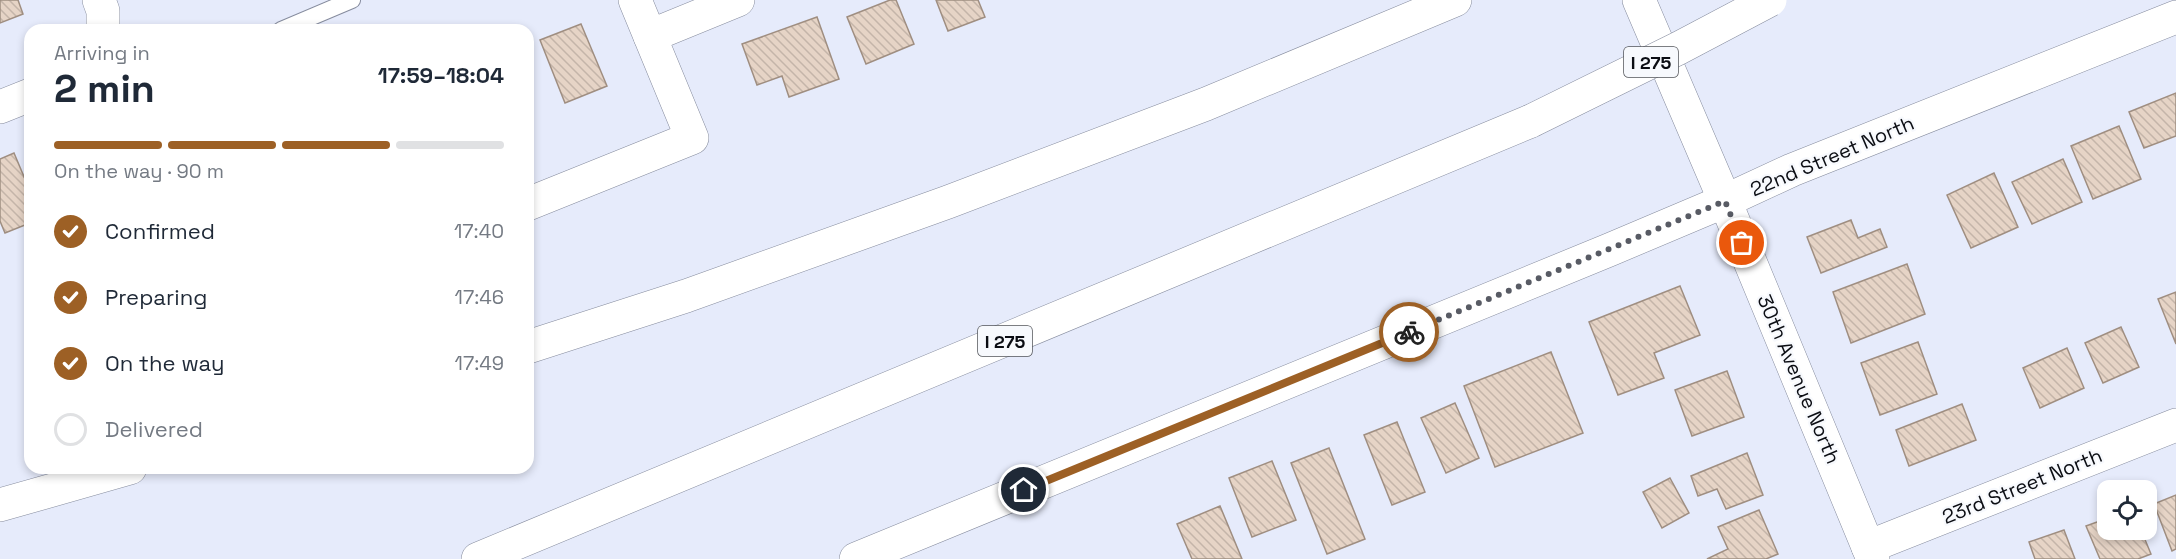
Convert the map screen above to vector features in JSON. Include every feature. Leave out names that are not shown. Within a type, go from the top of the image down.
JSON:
[{"type":"main road","points":[[99,0],[103,11],[103,24]]},
{"type":"main road","points":[[534,202],[692,138],[635,0]]},
{"type":"main road","points":[[650,36],[738,0]]},
{"type":"main road","points":[[534,345],[686,296],[948,202],[1206,104],[1455,0]]},
{"type":"main road","name":"30th Avenue North","points":[[1639,0],[1871,553]]},
{"type":"main road","name":"I 275","points":[[478,559],[1531,121],[1770,0]]},
{"type":"main road","name":"22nd Street North","points":[[868,557],[1725,201],[1802,166],[2176,17]]},
{"type":"main road","points":[[0,107],[24,97]]},
{"type":"main road","name":"23rd Street North","points":[[1871,553],[2176,425]]},
{"type":"main road","points":[[0,505],[109,474]]},
{"type":"lane","points":[[295,24],[352,0]]},
{"type":"building","points":[[0,0],[18,0],[23,14],[0,23]]},
{"type":"building","points":[[890,0],[896,0],[914,44],[866,64],[847,17]]},
{"type":"building","points":[[936,0],[978,0],[985,17],[948,31]]},
{"type":"building","points":[[817,17],[839,79],[789,97],[782,76],[757,85],[742,44]]},
{"type":"building","points":[[581,24],[607,86],[565,103],[540,40]]},
{"type":"building","points":[[2176,93],[2176,136],[2144,148],[2129,112]]},
{"type":"building","points":[[2119,126],[2141,179],[2093,199],[2071,146]]},
{"type":"building","points":[[14,153],[24,177],[24,225],[5,233],[0,221],[0,159]]},
{"type":"building","points":[[2063,159],[2082,202],[2032,224],[2012,182]]},
{"type":"building","points":[[1994,173],[2018,227],[1971,248],[1947,195]]},
{"type":"building","points":[[1851,220],[1858,238],[1880,229],[1887,247],[1821,273],[1807,237]]},
{"type":"building","points":[[1907,264],[1925,314],[1851,343],[1833,292]]},
{"type":"building","points":[[1680,286],[1700,335],[1654,353],[1664,378],[1618,395],[1589,322]]},
{"type":"building","points":[[2176,292],[2176,344],[2158,299]]},
{"type":"building","points":[[2121,327],[2139,367],[2103,383],[2085,343]]},
{"type":"building","points":[[1918,342],[1937,394],[1880,415],[1861,363]]},
{"type":"building","points":[[2067,348],[2084,388],[2040,408],[2023,368]]},
{"type":"building","points":[[1551,352],[1583,433],[1495,467],[1464,386]]},
{"type":"building","points":[[1727,371],[1744,417],[1692,436],[1675,390]]},
{"type":"building","points":[[1455,403],[1479,458],[1446,473],[1421,418]]},
{"type":"building","points":[[1962,404],[1976,440],[1909,466],[1896,430]]},
{"type":"building","points":[[1397,422],[1425,492],[1392,505],[1364,435]]},
{"type":"building","points":[[1329,448],[1365,539],[1327,554],[1291,463]]},
{"type":"building","points":[[1747,453],[1763,495],[1726,509],[1717,489],[1698,496],[1691,476]]},
{"type":"building","points":[[1272,461],[1296,520],[1252,537],[1229,478]]},
{"type":"building","points":[[1670,478],[1689,513],[1662,528],[1643,492]]},
{"type":"building","points":[[2176,495],[2176,549],[2172,551],[2157,512],[2157,503]]},
{"type":"building","points":[[1220,506],[1242,559],[1192,559],[1177,524]]},
{"type":"building","points":[[1759,510],[1778,554],[1766,559],[1707,559],[1728,549],[1718,527]]},
{"type":"building","points":[[2097,522],[2097,540],[2145,540],[2151,554],[2138,559],[2100,559],[2086,526]]},
{"type":"building","points":[[2064,530],[2075,559],[2035,559],[2029,542]]},
{"type":"way so far","points":[[1409,332],[1725,201],[1742,243]]},
{"type":"route","points":[[1024,490],[1409,332]]}]
